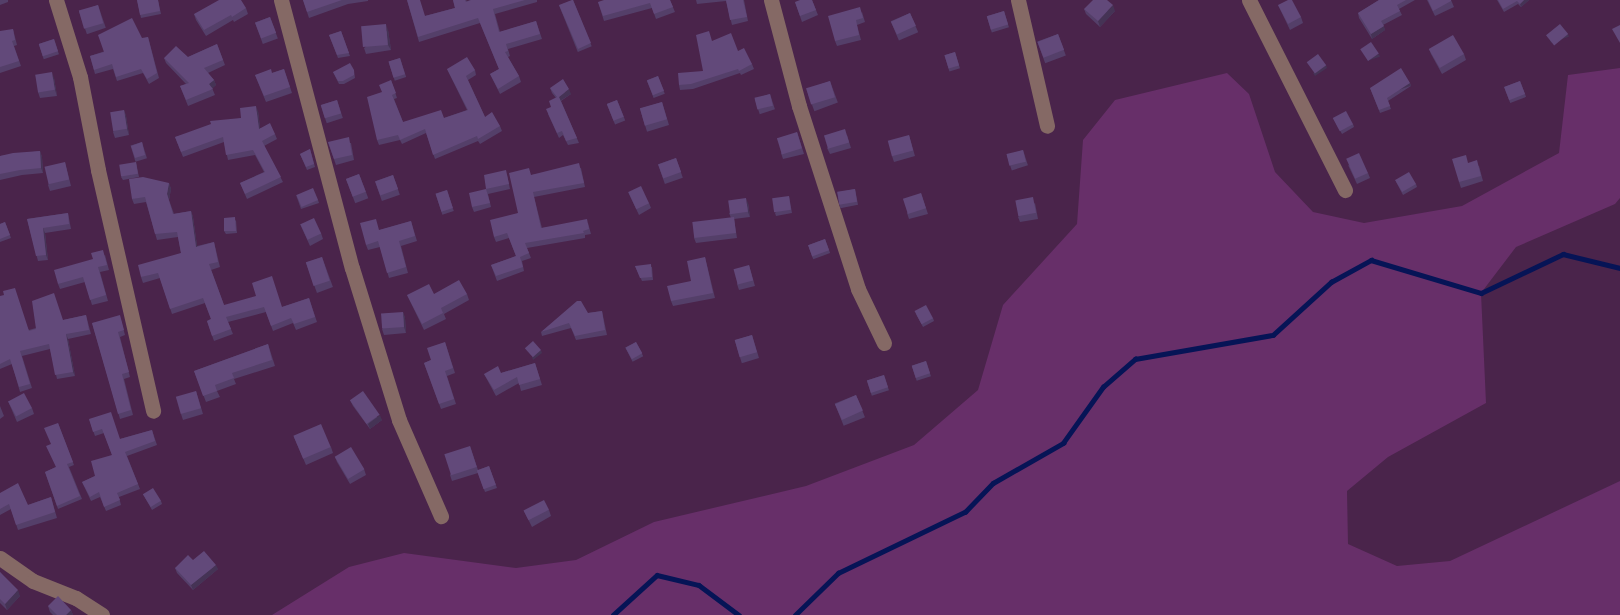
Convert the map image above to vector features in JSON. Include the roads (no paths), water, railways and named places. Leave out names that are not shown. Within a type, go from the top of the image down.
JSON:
[{"type":"street","points":[[56,0],[81,77],[98,170],[153,411]]},
{"type":"street","points":[[281,0],[352,268],[399,420],[441,516]]},
{"type":"street","points":[[771,0],[799,106],[855,278],[884,343]]},
{"type":"street","points":[[1018,0],[1047,126]]},
{"type":"street","points":[[1250,0],[1345,190]]},
{"type":"street","points":[[0,558],[33,581],[76,598],[102,615]]},
{"type":"waterway","points":[[795,615],[838,573],[965,512],[993,483],[1063,443],[1103,387],[1135,359],[1273,335],[1331,282],[1371,260],[1481,293],[1563,254],[1620,268]]},
{"type":"waterway","points":[[613,615],[657,575],[699,585],[739,615]]}]
